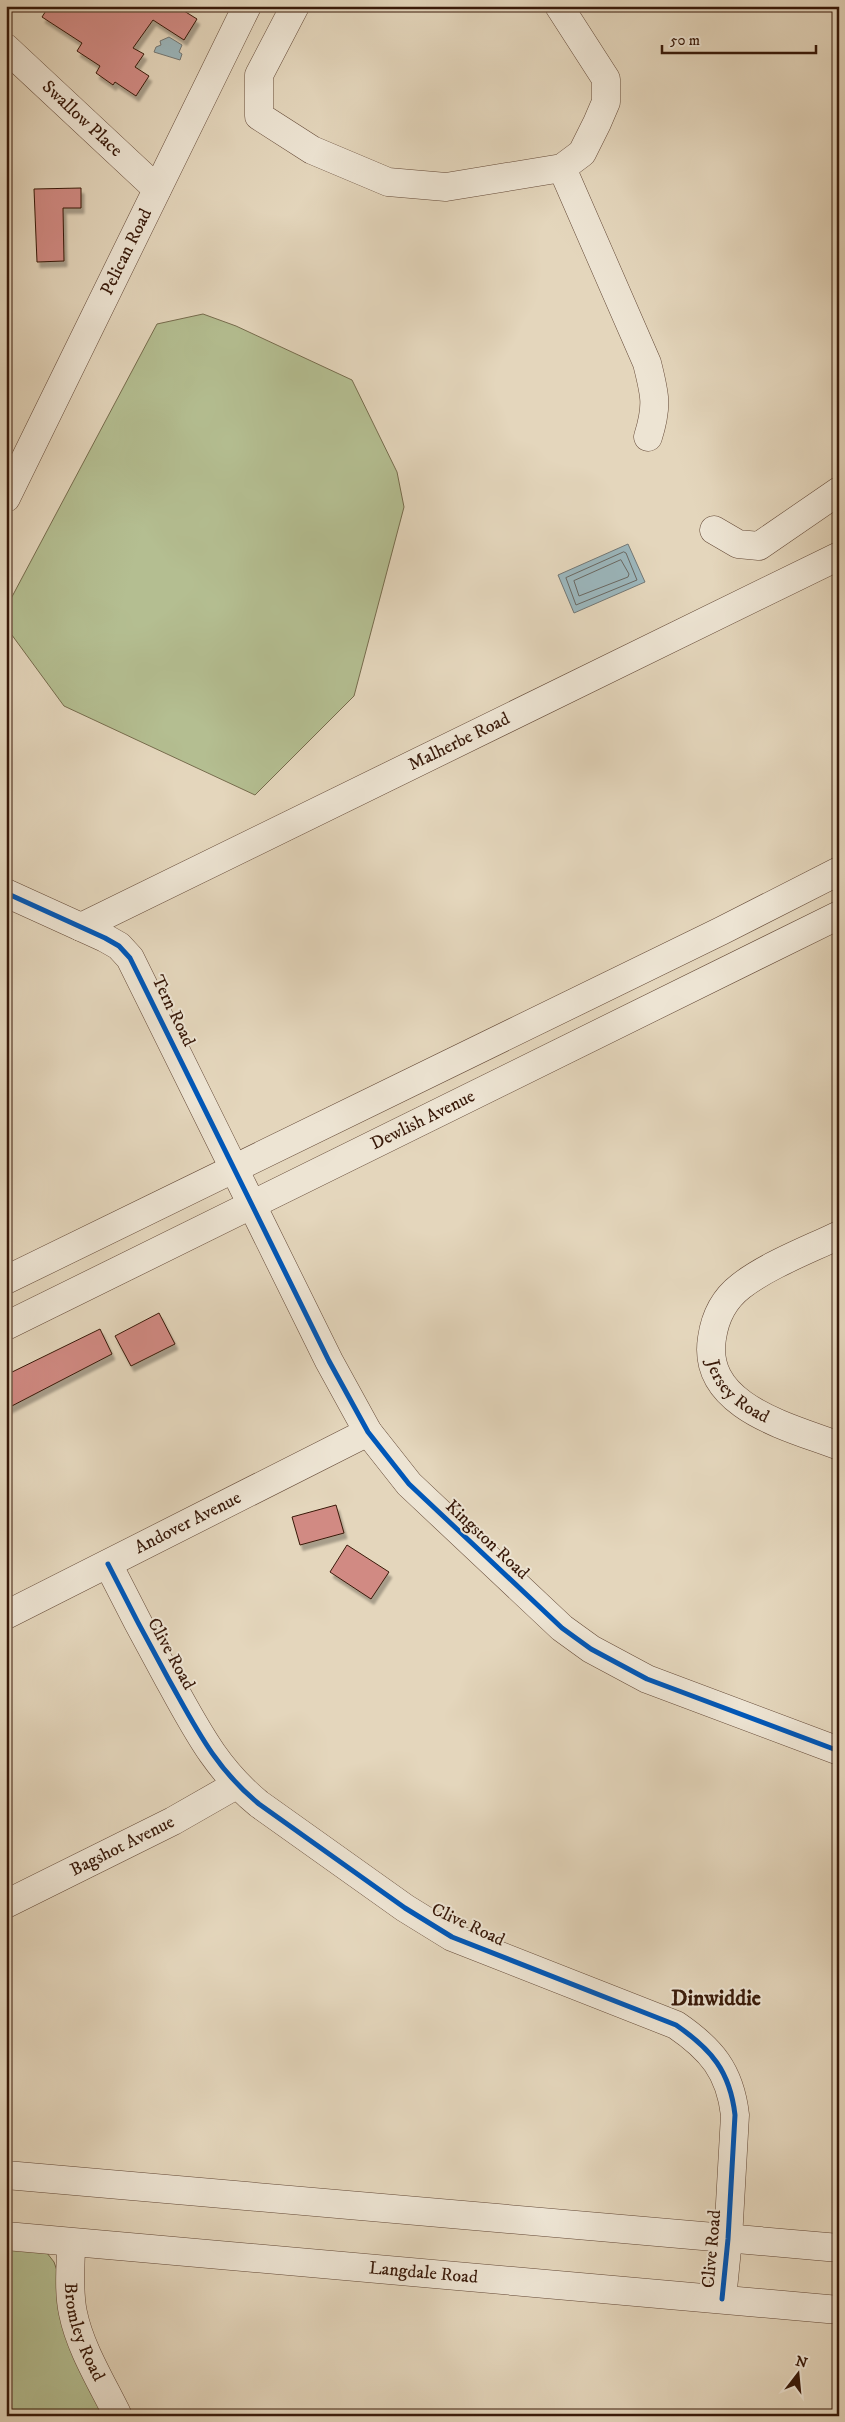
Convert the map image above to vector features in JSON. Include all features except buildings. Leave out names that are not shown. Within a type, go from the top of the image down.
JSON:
[{"type":"street","name":"Pelican Road","points":[[6,498],[247,6]]},
{"type":"street","points":[[294,6],[258,75],[259,116],[312,150],[388,182],[446,187],[562,168],[582,153],[606,102],[606,79],[559,6]]},
{"type":"street","name":"Swallow Place","points":[[6,48],[157,189]]},
{"type":"street","points":[[562,168],[647,363],[655,396],[655,414],[648,437]]},
{"type":"street","points":[[714,530],[738,544],[759,546],[839,491]]},
{"type":"street","name":"Malherbe Road","points":[[81,926],[839,556]]},
{"type":"street","points":[[6,1280],[721,931],[839,871]]},
{"type":"street","name":"Tern Road","points":[[6,893],[81,926],[119,946],[130,958],[250,1204]]},
{"type":"street","name":"Dewlish Avenue","points":[[7,1323],[839,915]]},
{"type":"street","points":[[721,931],[735,965]]},
{"type":"street","points":[[385,1094],[402,1130]]},
{"type":"street","name":"Kingston Road","points":[[250,1204],[329,1361],[368,1432],[409,1484],[438,1513],[562,1628],[591,1649],[647,1679],[839,1751]]},
{"type":"street","name":"Jersey Road","points":[[839,1235],[758,1275],[730,1295],[720,1310],[711,1345],[712,1360],[717,1375],[726,1390],[738,1402],[756,1413],[839,1446]]},
{"type":"street","name":"Andover Avenue","points":[[6,1614],[368,1432]]},
{"type":"street","name":"Clive Road","points":[[108,1564],[204,1743],[236,1785],[259,1804],[405,1908],[444,1933],[482,1950],[676,2025],[695,2038],[713,2055],[733,2096],[735,2115],[728,2239],[722,2299]]},
{"type":"street","name":"Bagshot Avenue","points":[[6,1904],[173,1821],[236,1785]]},
{"type":"street","points":[[6,2175],[839,2248]]},
{"type":"street","name":"Langdale Road","points":[[6,2236],[839,2310]]},
{"type":"street","name":"Bromley Road","points":[[71,2243],[70,2290],[78,2333],[118,2416]]},
{"type":"green space","points":[[203,314],[236,326],[352,380],[397,472],[404,507],[354,696],[255,795],[64,706],[6,627],[6,608],[157,324]]},
{"type":"green space","points":[[6,2246],[47,2253],[54,2262],[107,2416],[6,2416]]},
{"type":"water","points":[[169,37],[182,45],[179,52],[182,54],[180,60],[154,52],[156,47],[161,45],[160,41]]},
{"type":"water","points":[[628,544],[645,582],[574,613],[558,575]]},
{"type":"cycle path","points":[[6,893],[105,938],[119,946],[130,958],[329,1361],[368,1432],[409,1484],[562,1628],[591,1649],[647,1679],[839,1751]]},
{"type":"cycle path","points":[[108,1564],[153,1651],[208,1747],[230,1776],[259,1804],[405,1908],[452,1937],[676,2025],[709,2052],[717,2062],[729,2086],[735,2115],[728,2239],[722,2299]]},
{"type":"district","name":"Dinwiddie","points":[[716,1998]]}]
